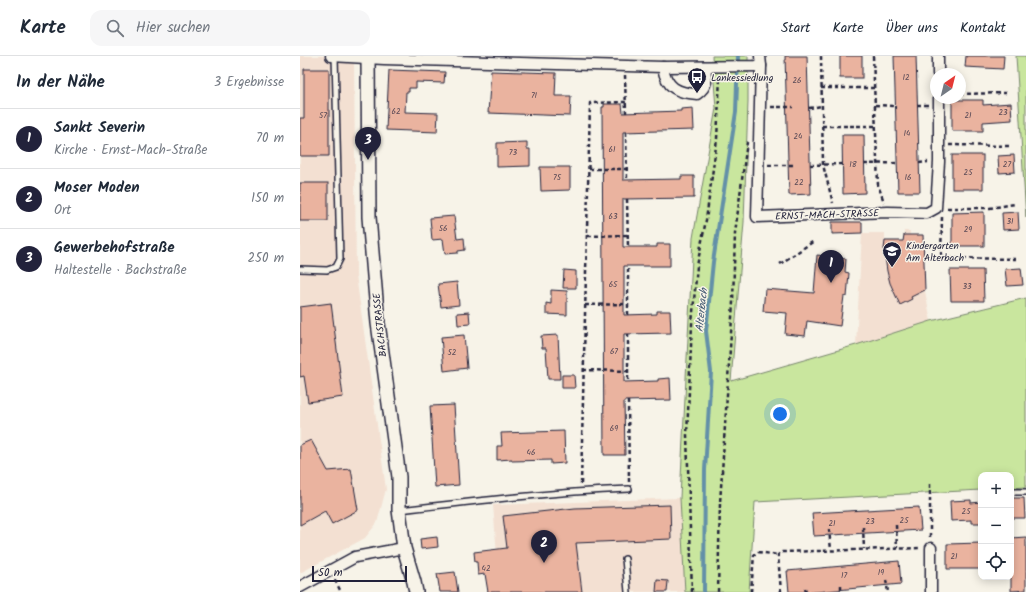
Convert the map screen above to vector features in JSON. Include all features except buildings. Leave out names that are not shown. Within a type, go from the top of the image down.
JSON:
[{"type":"street","points":[[331,56],[597,60],[625,66],[706,67],[722,69],[748,66],[761,61]]},
{"type":"street","points":[[938,56],[938,68]]},
{"type":"street","name":"BACHSTRASSE","points":[[368,57],[368,160],[370,224],[378,323],[399,477],[399,510],[404,548],[416,592]]},
{"type":"street","name":"ERNST-MACH-STRASSE","points":[[761,61],[757,217],[888,212],[927,213],[939,208]]},
{"type":"street","points":[[663,67],[664,76],[670,85],[682,93],[697,94],[704,89],[707,80],[706,67]]},
{"type":"street","points":[[939,104],[939,208]]},
{"type":"street","points":[[300,588],[355,557],[404,548]]},
{"type":"street","points":[[931,548],[931,592]]},
{"type":"lane","points":[[300,269],[327,270],[336,267],[340,259],[335,56]]},
{"type":"lane","points":[[399,510],[475,500],[581,491],[629,489]]},
{"type":"lane","points":[[1014,492],[1026,492]]},
{"type":"lane","points":[[625,559],[628,592]]},
{"type":"path","points":[[821,56],[823,165],[835,214]]},
{"type":"path","points":[[873,56],[878,185],[888,212]]},
{"type":"path","points":[[625,66],[626,112]]},
{"type":"path","points":[[692,592],[687,436],[692,324],[697,266],[706,220],[717,139],[722,69]]},
{"type":"path","points":[[821,88],[874,88]]},
{"type":"path","points":[[966,94],[1007,93]]},
{"type":"path","points":[[581,491],[590,103],[626,102]]},
{"type":"path","points":[[875,105],[895,106]]},
{"type":"path","points":[[809,108],[822,106]]},
{"type":"path","points":[[760,107],[793,108]]},
{"type":"path","points":[[822,126],[876,126]]},
{"type":"path","points":[[626,132],[627,180]]},
{"type":"path","points":[[718,592],[720,503],[733,302],[735,233],[747,136]]},
{"type":"path","points":[[939,145],[1011,146]]},
{"type":"path","points":[[864,164],[897,163]]},
{"type":"path","points":[[810,165],[842,164]]},
{"type":"path","points":[[766,165],[796,165]]},
{"type":"path","points":[[589,169],[626,169]]},
{"type":"path","points":[[627,199],[628,247]]},
{"type":"path","points":[[1015,204],[990,208],[939,208],[942,258],[1019,259]]},
{"type":"path","points":[[588,236],[628,235]]},
{"type":"path","points":[[780,264],[814,241]]},
{"type":"path","points":[[628,266],[628,314]]},
{"type":"path","points":[[585,305],[628,304]]},
{"type":"path","points":[[628,334],[628,382]]},
{"type":"path","points":[[583,370],[628,371]]},
{"type":"path","points":[[628,401],[629,489]]},
{"type":"path","points":[[751,592],[754,555],[758,552],[778,555],[782,552],[931,548],[930,484]]},
{"type":"path","points":[[896,525],[897,549]]},
{"type":"path","points":[[863,527],[864,550]]},
{"type":"path","points":[[830,529],[831,550]]},
{"type":"path","points":[[778,555],[781,592]]},
{"type":"path","points":[[886,580],[888,592]]},
{"type":"path","points":[[841,585],[841,592]]},
{"type":"path","points":[[805,588],[806,592]]},
{"type":"shaded area","points":[[300,56],[354,56],[356,275],[386,489],[377,523],[365,538],[300,573]]},
{"type":"shaded area","name":"Kindergarten Am Alterbach","points":[[904,231],[910,231],[910,235],[923,235],[925,291],[931,321],[856,345],[862,233],[885,233],[885,241],[898,241],[898,245],[903,245]]},
{"type":"shaded area","points":[[680,498],[685,592],[500,592],[493,505]]},
{"type":"green space","points":[[712,56],[748,56],[744,222],[731,381],[856,345],[931,321],[1026,298],[1026,487],[1014,488],[1014,472],[978,472],[978,490],[755,502],[749,592],[685,592],[680,498],[693,238],[716,108]]},
{"type":"green space","points":[[1016,56],[1026,56],[1026,218]]},
{"type":"waterway","name":"Alterbach","points":[[704,592],[705,470],[711,372],[706,331],[713,262],[736,112],[738,56]]},
{"type":"place","name":"Lankessiedlung","points":[[697,94]]},
{"type":"place","name":"Gewerbehofstraße","points":[[368,160]]},
{"type":"place","name":"Kindergarten Am Alterbach","points":[[892,268]]},
{"type":"place","name":"Sankt Severin","points":[[831,283]]},
{"type":"place","name":"Moser Moden","points":[[544,563]]}]
